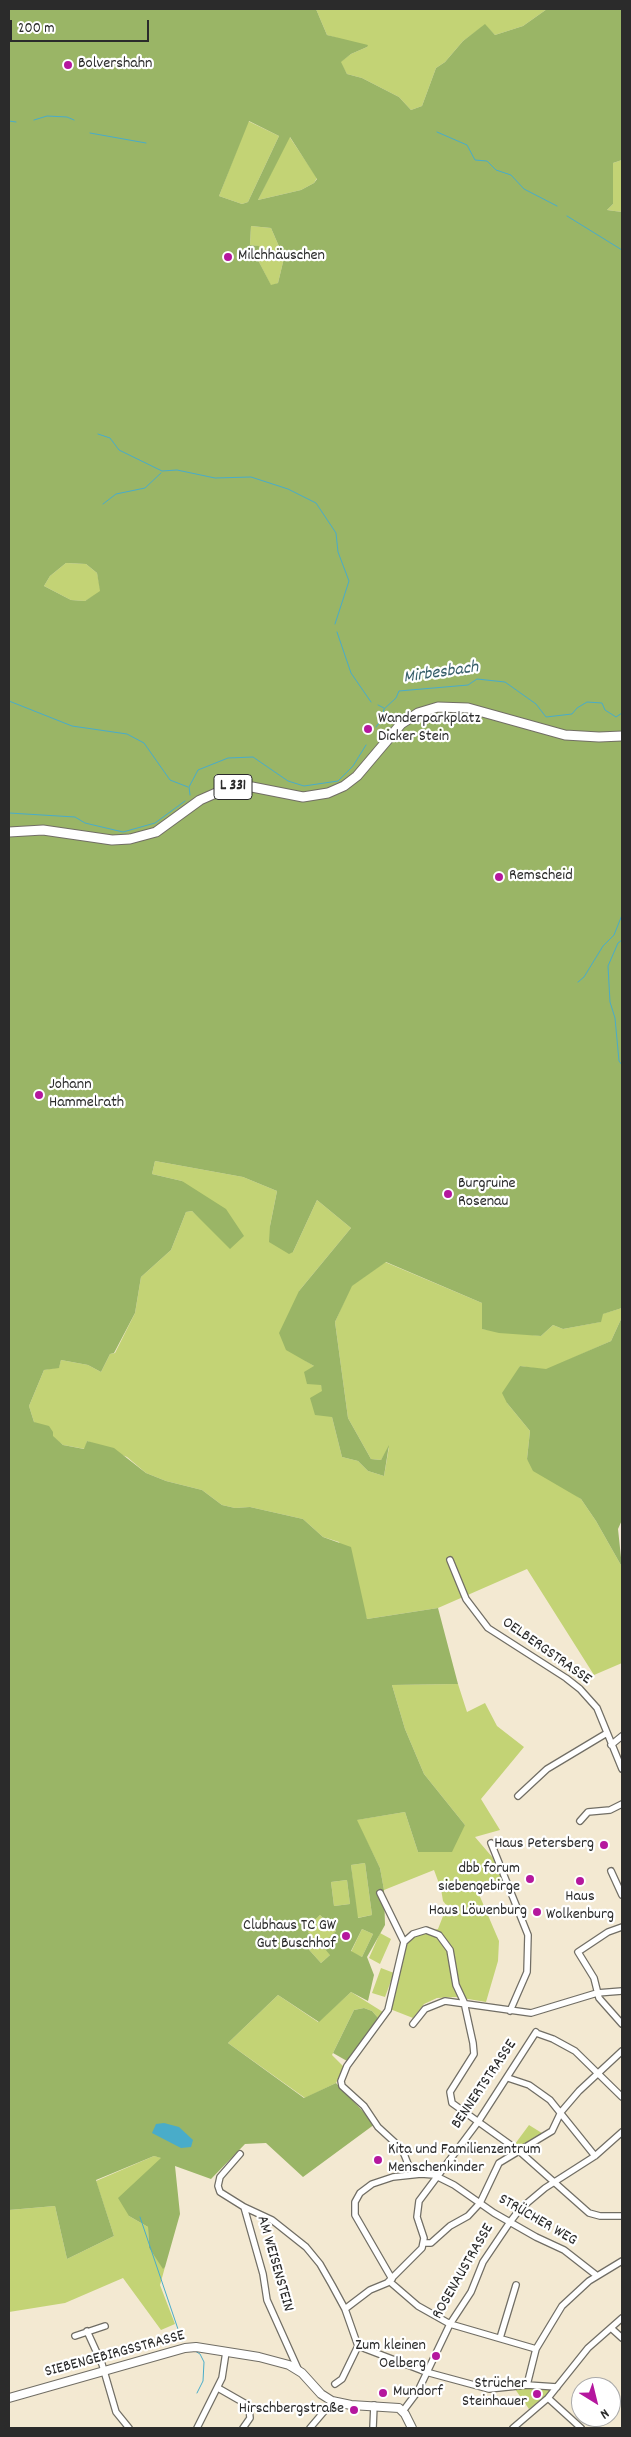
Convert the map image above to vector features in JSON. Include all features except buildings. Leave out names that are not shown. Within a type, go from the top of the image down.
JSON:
[{"type":"main road","name":"L 331","points":[[9,832],[44,830],[112,840],[130,839],[156,832],[200,800],[225,789],[252,787],[303,797],[328,793],[344,786],[358,776],[401,724],[418,713],[438,707],[468,708],[565,735],[590,737],[622,736]]},
{"type":"main road","name":"SIEBENGEBIRGSSTRASSE","points":[[9,2398],[185,2348],[196,2347],[259,2357],[298,2369]]},
{"type":"main road","points":[[298,2369],[321,2394],[333,2401],[351,2405],[394,2407],[403,2411],[412,2428]]},
{"type":"street","name":"OELBERGSTRASSE","points":[[450,1560],[466,1598],[488,1628],[580,1689],[596,1708],[622,1769]]},
{"type":"street","points":[[518,1796],[547,1769],[607,1734]]},
{"type":"street","points":[[611,1744],[622,1736]]},
{"type":"street","points":[[580,1821],[588,1812],[610,1810],[622,1804]]},
{"type":"street","points":[[491,1843],[528,1935],[527,1972],[510,2011]]},
{"type":"street","points":[[611,1870],[622,1895]]},
{"type":"street","points":[[380,1893],[404,1942]]},
{"type":"street","points":[[622,1927],[608,1932],[578,1952],[594,1978],[597,1992],[604,2006],[622,2024]]},
{"type":"street","points":[[412,2174],[402,2149],[378,2127],[364,2106],[345,2089],[341,2081],[348,2066],[388,2010],[404,1942],[408,1937],[421,1930],[433,1931],[442,1938],[450,1950],[456,1985],[464,2002],[474,2054],[450,2092],[450,2099],[455,2107],[519,2151],[552,2183],[589,2213],[600,2216],[622,2216]]},
{"type":"street","points":[[413,2024],[425,2009],[445,2001],[464,2002],[510,2011],[537,2013],[597,1992],[622,1991]]},
{"type":"street","name":"BENNERTSTRASSE","points":[[424,2243],[417,2217],[416,2206],[418,2200],[438,2178],[478,2122],[536,2033],[553,2039],[575,2051],[598,2072]]},
{"type":"street","points":[[345,2310],[370,2290],[391,2280],[419,2252],[424,2243],[431,2243],[450,2226],[468,2216],[480,2203],[499,2163],[544,2138],[552,2131],[561,2112],[598,2072],[622,2051]]},
{"type":"street","points":[[598,2072],[622,2097]]},
{"type":"street","points":[[508,2078],[540,2092],[561,2112],[595,2156]]},
{"type":"street","name":"ROSENAUSTRASSE","points":[[403,2411],[418,2391],[450,2324],[471,2292],[483,2262],[510,2222],[532,2198],[595,2156],[622,2132]]},
{"type":"street","name":"AM WEISENSTEIN","points":[[240,2154],[224,2170],[218,2186],[223,2196],[244,2207],[264,2274],[267,2300],[298,2369]]},
{"type":"street","name":"STRÜCHER WEG","points":[[536,2349],[450,2324],[418,2306],[391,2280],[355,2216],[354,2206],[360,2193],[369,2185],[388,2178],[412,2174],[428,2174],[454,2185],[510,2222],[564,2250],[596,2275]]},
{"type":"street","points":[[244,2207],[272,2220],[306,2247],[320,2264],[345,2310],[358,2346],[342,2379],[335,2384]]},
{"type":"street","points":[[527,2385],[536,2349],[562,2306],[596,2275],[622,2261]]},
{"type":"street","points":[[500,2338],[516,2285]]},
{"type":"street","points":[[513,2428],[548,2398],[588,2348],[622,2318]]},
{"type":"street","points":[[75,2336],[105,2326]]},
{"type":"street","points":[[611,2328],[622,2338]]},
{"type":"street","points":[[87,2331],[105,2371],[116,2412],[129,2428]]},
{"type":"street","points":[[358,2346],[426,2372],[493,2390],[527,2385],[557,2387]]},
{"type":"street","points":[[197,2428],[218,2388],[226,2352]]},
{"type":"street","points":[[218,2388],[246,2404],[249,2408],[250,2418],[243,2428]]},
{"type":"street","points":[[548,2398],[581,2428]]},
{"type":"street","points":[[310,2428],[333,2401]]},
{"type":"street","points":[[372,2428],[374,2406]]},
{"type":"green space","points":[[9,9],[316,9],[327,35],[368,45],[341,62],[347,74],[362,78],[399,97],[411,110],[422,106],[436,68],[445,62],[463,41],[485,24],[495,35],[523,26],[547,9],[622,9],[622,160],[613,163],[613,204],[607,210],[622,212],[622,733],[570,733],[457,704],[401,720],[391,728],[346,781],[315,793],[298,793],[248,782],[225,785],[159,828],[127,836],[9,829]],"holes":[[[249,121],[279,136],[248,202],[242,204],[219,196]],[[290,137],[317,179],[314,183],[301,190],[258,200]],[[251,226],[271,228],[284,258],[278,283],[271,285],[258,260],[259,246],[250,245]],[[66,563],[86,564],[97,573],[100,591],[85,601],[71,600],[44,586],[50,576]]]},
{"type":"green space","points":[[316,9],[547,9],[523,26],[495,35],[485,25],[463,41],[445,62],[436,68],[422,106],[411,110],[399,97],[362,78],[347,74],[340,62],[351,54],[367,47],[327,35]]},
{"type":"green space","points":[[248,121],[279,136],[248,202],[242,204],[219,196]]},
{"type":"green space","points":[[289,136],[317,178],[314,183],[301,190],[258,200]]},
{"type":"green space","points":[[622,160],[622,212],[607,210],[613,204],[613,163]]},
{"type":"green space","points":[[251,226],[271,228],[284,258],[278,283],[271,286],[258,260],[258,246],[250,245]]},
{"type":"green space","points":[[66,563],[86,564],[97,573],[101,592],[85,601],[71,600],[44,586],[50,576]]},
{"type":"green space","points":[[437,710],[458,710],[530,730],[579,741],[622,739],[622,1308],[603,1314],[601,1322],[563,1329],[553,1325],[541,1336],[499,1333],[482,1329],[482,1303],[386,1262],[352,1286],[335,1322],[348,1418],[371,1459],[381,1460],[389,1445],[384,1476],[368,1471],[358,1461],[342,1457],[332,1417],[315,1415],[310,1398],[322,1391],[321,1385],[307,1384],[304,1372],[314,1366],[286,1350],[279,1333],[299,1291],[351,1228],[317,1200],[293,1252],[289,1254],[269,1242],[277,1191],[243,1177],[155,1161],[152,1174],[182,1181],[226,1209],[244,1236],[230,1249],[192,1211],[186,1212],[171,1250],[141,1277],[135,1313],[114,1353],[110,1354],[101,1372],[88,1365],[61,1360],[59,1368],[44,1370],[29,1406],[34,1422],[49,1426],[53,1436],[63,1445],[84,1449],[87,1441],[114,1448],[146,1473],[166,1481],[202,1490],[222,1505],[235,1508],[250,1507],[303,1519],[323,1537],[351,1547],[367,1619],[438,1608],[458,1684],[392,1685],[405,1729],[424,1774],[465,1825],[452,1852],[418,1852],[405,1812],[357,1820],[380,1868],[384,1890],[385,1925],[367,1957],[374,1975],[368,2001],[351,1992],[319,2022],[278,1995],[228,2043],[304,2098],[336,2083],[375,2124],[303,2177],[266,2143],[245,2144],[211,2179],[175,2166],[180,2214],[163,2269],[149,2248],[148,2227],[129,2216],[118,2198],[161,2158],[154,2156],[96,2180],[114,2236],[67,2259],[55,2206],[9,2210],[9,836],[49,835],[124,844],[150,838],[168,829],[199,804],[218,794],[240,790],[333,796],[397,732],[420,715]],"holes":[[[365,1863],[372,1915],[358,1918],[351,1865]],[[347,1880],[350,1904],[334,1906],[331,1882]],[[320,1915],[336,1931],[329,1938],[332,1942],[325,1949],[330,1955],[321,1963],[303,1943],[311,1935],[308,1932],[316,1925],[313,1922]],[[362,1929],[373,1934],[362,1957],[351,1951]]]},
{"type":"green space","points":[[155,1161],[243,1177],[277,1191],[270,1226],[293,1252],[317,1200],[351,1228],[299,1291],[306,1361],[314,1366],[332,1417],[342,1457],[358,1461],[368,1471],[384,1476],[389,1447],[381,1460],[371,1459],[348,1418],[335,1322],[351,1286],[385,1262],[482,1303],[482,1329],[541,1336],[553,1325],[563,1329],[600,1322],[602,1314],[622,1308],[622,1317],[611,1341],[546,1370],[520,1366],[507,1403],[530,1431],[527,1459],[581,1499],[622,1567],[622,1663],[594,1675],[527,1569],[438,1608],[367,1619],[339,1542],[323,1537],[303,1519],[250,1507],[235,1508],[222,1505],[202,1490],[166,1481],[146,1473],[127,1457],[87,1441],[85,1449],[63,1445],[34,1422],[29,1406],[44,1370],[59,1367],[61,1360],[88,1365],[101,1372],[110,1354],[115,1353],[135,1313],[141,1277],[171,1250],[186,1212],[192,1211],[211,1228],[182,1181],[152,1174]]},
{"type":"green space","points":[[622,1317],[622,1520],[618,1529],[622,1567],[581,1499],[533,1471],[527,1459],[530,1431],[507,1403],[502,1393],[520,1366],[546,1369],[611,1341]]},
{"type":"green space","points":[[458,1684],[467,1712],[485,1703],[497,1726],[524,1747],[481,1799],[500,1830],[475,1837],[493,1858],[503,1880],[478,1892],[499,1941],[498,1961],[486,2002],[456,1997],[437,1998],[424,2004],[413,2018],[390,2009],[404,1951],[409,1940],[417,1935],[438,1929],[447,1906],[443,1901],[434,1870],[384,1890],[380,1868],[356,1820],[405,1812],[418,1852],[465,1825],[424,1774],[405,1729],[392,1685]]},
{"type":"green space","points":[[365,1863],[372,1915],[357,1918],[351,1865]]},
{"type":"green space","points":[[347,1880],[350,1904],[334,1906],[331,1882]]},
{"type":"green space","points":[[320,1915],[336,1932],[330,1955],[321,1963],[303,1943],[310,1936],[308,1932],[313,1922]]},
{"type":"green space","points":[[362,1929],[373,1934],[362,1957],[351,1952]]},
{"type":"green space","points":[[380,1933],[391,1939],[380,1964],[369,1958]]},
{"type":"green space","points":[[381,1968],[394,1973],[385,1997],[372,1993]]},
{"type":"green space","points":[[351,1992],[383,2012],[379,2019],[372,2011],[364,2008],[354,2010],[332,2055],[344,2067],[336,2083],[305,2098],[228,2043],[278,1995],[318,2022]]},
{"type":"green space","points":[[364,2008],[372,2011],[379,2019],[347,2061],[333,2053],[354,2010]]},
{"type":"green space","points":[[529,2125],[545,2135],[521,2147],[515,2144]]},
{"type":"green space","points":[[154,2156],[162,2158],[129,2216],[148,2227],[149,2248],[163,2268],[165,2267],[160,2285],[175,2324],[161,2330],[123,2278],[65,2303],[9,2312],[9,2210],[55,2206],[67,2259],[114,2236],[96,2181]]},
{"type":"green space","points":[[515,2389],[549,2389],[551,2391],[529,2409]]},
{"type":"water","points":[[164,2123],[179,2127],[193,2140],[191,2147],[181,2148],[152,2133],[156,2124]]},
{"type":"waterway","points":[[34,120],[47,116],[67,117],[74,120]]},
{"type":"waterway","points":[[9,121],[16,122]]},
{"type":"waterway","points":[[437,132],[467,145],[475,160],[487,161],[496,170],[511,175],[524,189],[557,206]]},
{"type":"waterway","points":[[90,133],[146,143]]},
{"type":"waterway","points":[[567,216],[622,250]]},
{"type":"waterway","points":[[98,434],[110,438],[119,450],[162,471],[177,470],[215,478],[251,477],[288,489],[316,503],[336,533],[338,552],[349,581],[335,624]]},
{"type":"waterway","points":[[103,504],[116,494],[145,488],[161,473]]},
{"type":"waterway","points":[[337,632],[351,673],[371,702]]},
{"type":"waterway","name":"Mirbesbach","points":[[376,727],[382,719],[384,709],[396,698],[399,691],[468,685],[477,679],[505,682],[536,704],[546,717],[572,714],[577,708],[587,702],[602,703],[605,710],[616,717],[622,713]]},
{"type":"waterway","points":[[9,701],[72,726],[127,734],[144,743],[170,780],[188,787]]},
{"type":"waterway","name":"Mirbesbach","points":[[378,705],[384,708]]},
{"type":"waterway","name":"Mirbesbach","points":[[190,795],[189,787],[198,770],[228,758],[253,757],[288,781],[304,786],[338,781],[353,766],[366,745]]},
{"type":"waterway","name":"Mirbesbach","points":[[9,813],[75,817],[85,823],[123,832],[155,823],[185,801]]},
{"type":"waterway","points":[[578,982],[584,977],[603,946],[614,935],[622,915]]},
{"type":"waterway","points":[[622,940],[618,943],[608,966],[610,1002],[615,1018],[619,1061],[622,1065]]},
{"type":"waterway","points":[[140,2217],[182,2341]]},
{"type":"waterway","points":[[195,2351],[200,2354],[204,2362],[203,2381],[197,2393]]},
{"type":"place","name":"Bolvershahn","points":[[68,65]]},
{"type":"place","name":"Milchhäuschen","points":[[228,257]]},
{"type":"place","name":"Wanderparkplatz Dicker Stein","points":[[368,729]]},
{"type":"place","name":"Remscheid","points":[[499,877]]},
{"type":"place","name":"Johann Hammelrath","points":[[39,1095]]},
{"type":"place","name":"Burgruine Rosenau","points":[[448,1194]]},
{"type":"place","name":"Haus Petersberg","points":[[604,1845]]},
{"type":"place","name":"dbb forum siebengebirge","points":[[530,1879]]},
{"type":"place","name":"Haus Wolkenburg","points":[[580,1881]]},
{"type":"place","name":"Haus Löwenburg","points":[[537,1912]]},
{"type":"place","name":"Clubhaus TC GW Gut Buschhof","points":[[346,1936]]},
{"type":"place","name":"Kita und Familienzentrum Menschenkinder","points":[[378,2160]]},
{"type":"place","name":"Zum kleinen Oelberg","points":[[436,2356]]},
{"type":"place","name":"Mundorf","points":[[383,2393]]},
{"type":"place","name":"Strücher Steinhauer","points":[[537,2394]]},
{"type":"place","name":"Hirschbergstraße","points":[[354,2410]]}]
